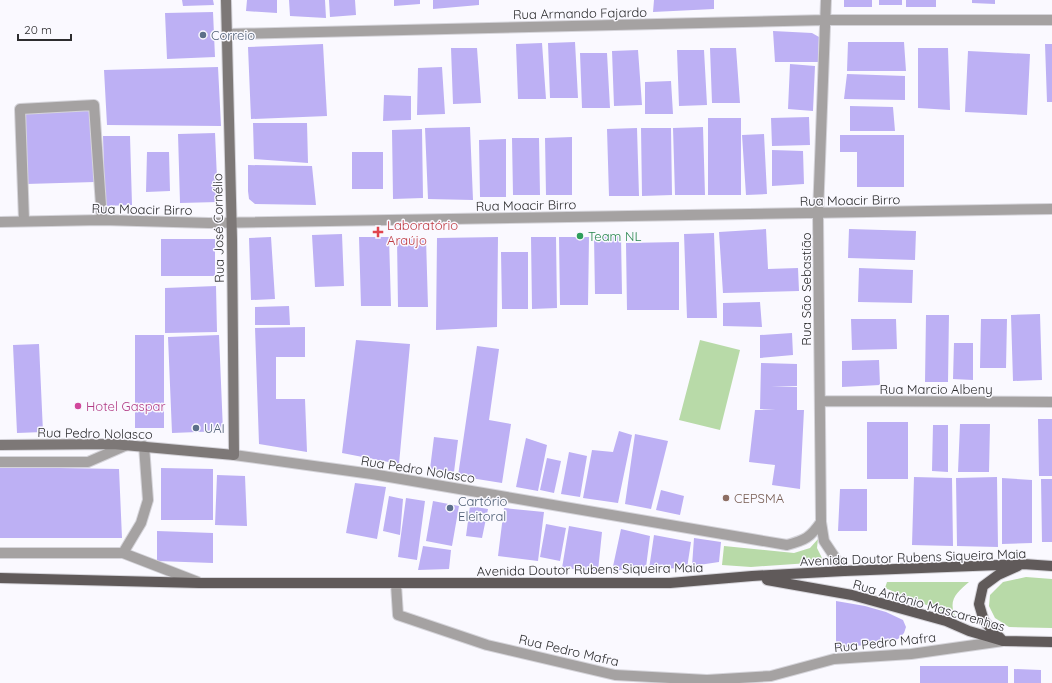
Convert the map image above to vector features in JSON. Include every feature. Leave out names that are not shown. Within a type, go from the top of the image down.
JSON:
[{"type":"main road","name":"Rua José Cornélio","points":[[226,0],[228,34],[234,455]]},
{"type":"main road","name":"Rua Pedro Nolasco","points":[[0,445],[127,444],[234,455]]},
{"type":"main road","name":"Avenida Doutor Rubens Siqueira Maia","points":[[0,578],[199,583],[670,583],[752,576],[844,571],[1023,564],[1052,566]]},
{"type":"main road","points":[[1004,641],[984,621],[979,604],[983,586],[998,575],[1023,564]]},
{"type":"main road","name":"Rua Antônio Mascarenhas","points":[[752,576],[859,596],[946,621],[969,632],[1004,641],[1052,642]]},
{"type":"street","name":"Rua São Sebastião","points":[[826,0],[818,214],[820,522],[824,541],[844,571]]},
{"type":"street","name":"Rua Armando Fajardo","points":[[228,34],[826,20],[1052,20]]},
{"type":"street","points":[[24,222],[20,109],[94,105],[102,220]]},
{"type":"street","name":"Rua Moacir Birro","points":[[0,222],[102,220],[231,223],[1052,210]]},
{"type":"street","name":"Rua Marcio Albeny","points":[[820,401],[1052,402]]},
{"type":"street","points":[[0,462],[88,462],[127,444]]},
{"type":"street","points":[[123,553],[142,523],[148,500],[144,446]]},
{"type":"street","name":"Rua Pedro Nolasco","points":[[234,455],[372,474],[787,545],[800,541],[813,534],[820,522]]},
{"type":"street","points":[[0,553],[123,553],[199,583]]},
{"type":"street","name":"Rua Pedro Mafra","points":[[396,584],[398,615],[487,645],[615,675],[707,680],[774,680],[834,659],[911,654],[1004,641]]},
{"type":"green space","points":[[700,340],[740,350],[720,430],[679,420]]},
{"type":"green space","points":[[818,539],[817,548],[824,562],[751,567],[722,565],[724,546],[794,553],[810,548]]},
{"type":"green space","points":[[1026,577],[1052,579],[1052,628],[1009,627],[995,618],[989,606],[990,595],[1003,582]]},
{"type":"green space","points":[[887,582],[969,582],[957,593],[953,602],[953,611],[956,617],[885,588]]},
{"type":"building","points":[[182,0],[213,0],[214,5],[183,6]]},
{"type":"building","points":[[247,0],[277,0],[277,13],[246,11]]},
{"type":"building","points":[[289,0],[325,0],[326,18],[290,16]]},
{"type":"building","points":[[329,0],[355,0],[356,15],[330,17]]},
{"type":"building","points":[[394,0],[420,0],[420,4],[394,6]]},
{"type":"building","points":[[433,0],[479,0],[479,5],[433,9]]},
{"type":"building","points":[[654,0],[714,0],[714,9],[653,12]]},
{"type":"building","points":[[844,0],[872,0],[872,7],[844,7]]},
{"type":"building","points":[[879,0],[902,0],[902,5],[879,5]]},
{"type":"building","points":[[906,0],[936,0],[936,7],[906,7]]},
{"type":"building","points":[[972,0],[995,0],[995,4],[972,3]]},
{"type":"building","points":[[213,12],[215,57],[167,59],[165,13]]},
{"type":"building","points":[[773,31],[812,33],[819,37],[818,62],[775,62]]},
{"type":"building","points":[[575,42],[578,98],[550,98],[548,43]]},
{"type":"building","points":[[848,42],[904,42],[906,71],[847,71]]},
{"type":"building","points":[[542,43],[546,99],[518,99],[516,44]]},
{"type":"building","points":[[323,44],[327,116],[251,119],[248,47]]},
{"type":"building","points":[[1045,44],[1052,44],[1052,102],[1047,102]]},
{"type":"building","points":[[451,48],[477,48],[481,103],[453,104]]},
{"type":"building","points":[[710,48],[736,48],[740,103],[712,103]]},
{"type":"building","points":[[918,48],[948,48],[950,110],[918,108]]},
{"type":"building","points":[[638,50],[642,105],[614,106],[612,51]]},
{"type":"building","points":[[677,50],[704,50],[707,105],[679,106]]},
{"type":"building","points":[[968,51],[1030,54],[1027,115],[965,112]]},
{"type":"building","points":[[580,53],[607,53],[610,108],[582,108]]},
{"type":"building","points":[[790,64],[815,66],[813,111],[788,109]]},
{"type":"building","points":[[218,67],[221,126],[107,125],[104,70]]},
{"type":"building","points":[[442,67],[445,114],[417,115],[418,68]]},
{"type":"building","points":[[847,74],[905,76],[905,100],[844,99]]},
{"type":"building","points":[[671,81],[673,114],[645,114],[645,82]]},
{"type":"building","points":[[384,95],[411,96],[411,120],[383,121]]},
{"type":"building","points":[[850,106],[893,107],[895,131],[850,131]]},
{"type":"building","points":[[92,110],[95,182],[26,184],[23,112]]},
{"type":"building","points":[[809,117],[810,145],[772,146],[771,118]]},
{"type":"building","points":[[708,118],[741,118],[741,195],[708,195]]},
{"type":"building","points":[[253,123],[307,123],[308,163],[254,159]]},
{"type":"building","points":[[470,127],[473,200],[428,199],[425,128]]},
{"type":"building","points":[[703,127],[705,195],[675,195],[673,128]]},
{"type":"building","points":[[637,128],[639,196],[609,196],[607,129]]},
{"type":"building","points":[[641,128],[671,128],[672,195],[642,196]]},
{"type":"building","points":[[422,129],[423,198],[393,199],[392,130]]},
{"type":"building","points":[[215,133],[218,202],[180,203],[178,134]]},
{"type":"building","points":[[764,134],[767,194],[746,195],[742,135]]},
{"type":"building","points":[[840,135],[904,135],[904,187],[857,187],[857,152],[840,152]]},
{"type":"building","points":[[103,136],[130,136],[132,205],[105,206]]},
{"type":"building","points":[[572,137],[572,195],[546,195],[545,138]]},
{"type":"building","points":[[512,138],[539,138],[540,195],[513,195]]},
{"type":"building","points":[[506,139],[506,197],[480,197],[479,140]]},
{"type":"building","points":[[772,150],[803,151],[804,184],[772,186]]},
{"type":"building","points":[[147,152],[169,152],[170,191],[146,192]]},
{"type":"building","points":[[352,152],[383,152],[383,189],[352,189]]},
{"type":"building","points":[[248,165],[312,166],[316,205],[255,204],[249,199]]},
{"type":"building","points":[[766,229],[768,269],[798,268],[799,291],[723,293],[719,232]]},
{"type":"building","points":[[849,229],[916,231],[915,260],[848,258]]},
{"type":"building","points":[[714,233],[717,318],[687,318],[684,234]]},
{"type":"building","points":[[342,234],[344,286],[315,287],[312,235]]},
{"type":"building","points":[[621,236],[622,294],[595,294],[594,237]]},
{"type":"building","points":[[271,237],[275,299],[251,300],[249,238]]},
{"type":"building","points":[[359,237],[389,237],[391,306],[361,306]]},
{"type":"building","points":[[498,237],[497,327],[436,330],[437,238]]},
{"type":"building","points":[[531,237],[556,237],[557,308],[532,309]]},
{"type":"building","points":[[559,237],[589,237],[588,305],[560,305]]},
{"type":"building","points":[[397,238],[426,238],[428,307],[398,307]]},
{"type":"building","points":[[161,239],[215,239],[215,276],[161,276]]},
{"type":"building","points":[[679,242],[679,310],[627,310],[626,243]]},
{"type":"building","points":[[501,252],[528,252],[528,309],[502,309]]},
{"type":"building","points":[[859,268],[913,270],[912,303],[858,302]]},
{"type":"building","points":[[216,286],[217,332],[165,333],[165,288]]},
{"type":"building","points":[[760,302],[762,327],[723,326],[723,303]]},
{"type":"building","points":[[289,306],[290,325],[255,325],[255,307]]},
{"type":"building","points":[[1040,314],[1042,380],[1013,381],[1011,315]]},
{"type":"building","points":[[926,315],[949,315],[948,382],[925,382]]},
{"type":"building","points":[[851,319],[896,319],[897,349],[852,350]]},
{"type":"building","points":[[981,319],[1007,319],[1006,368],[980,368]]},
{"type":"building","points":[[305,327],[305,357],[276,357],[276,399],[305,399],[307,452],[259,444],[255,328]]},
{"type":"building","points":[[792,333],[793,355],[760,358],[760,335]]},
{"type":"building","points":[[135,335],[164,335],[164,428],[135,428]]},
{"type":"building","points":[[219,335],[223,431],[172,433],[168,337]]},
{"type":"building","points":[[356,340],[410,344],[399,464],[342,453]]},
{"type":"building","points":[[954,343],[973,343],[973,380],[953,379]]},
{"type":"building","points":[[39,344],[43,432],[17,433],[13,345]]},
{"type":"building","points":[[477,346],[499,349],[489,420],[511,424],[502,483],[458,476]]},
{"type":"building","points":[[879,360],[880,385],[842,387],[842,361]]},
{"type":"building","points":[[761,363],[797,364],[797,386],[771,387],[797,387],[797,410],[804,410],[800,489],[772,485],[775,465],[749,462],[755,410],[776,410],[760,409]]},
{"type":"building","points":[[1038,419],[1052,419],[1052,476],[1039,476]]},
{"type":"building","points":[[867,422],[908,422],[908,479],[867,479]]},
{"type":"building","points":[[960,424],[990,424],[989,472],[958,472]]},
{"type":"building","points":[[933,425],[948,425],[948,472],[932,471]]},
{"type":"building","points":[[619,431],[632,435],[618,503],[583,498],[592,450],[613,452]]},
{"type":"building","points":[[635,434],[668,441],[651,509],[625,504]]},
{"type":"building","points":[[434,437],[458,440],[454,472],[430,469]]},
{"type":"building","points":[[526,438],[547,445],[538,491],[516,487]]},
{"type":"building","points":[[569,452],[587,456],[580,497],[561,494]]},
{"type":"building","points":[[547,458],[561,461],[554,493],[540,490]]},
{"type":"building","points":[[0,467],[119,469],[122,538],[0,538]]},
{"type":"building","points":[[161,468],[213,469],[213,520],[161,520]]},
{"type":"building","points":[[217,475],[245,476],[247,526],[215,525]]},
{"type":"building","points":[[914,477],[952,478],[953,546],[912,545]]},
{"type":"building","points":[[997,477],[998,547],[957,546],[956,478]]},
{"type":"building","points":[[1002,478],[1032,480],[1032,543],[1002,544]]},
{"type":"building","points":[[1041,479],[1052,479],[1052,542],[1042,542]]},
{"type":"building","points":[[355,483],[386,487],[377,539],[346,533]]},
{"type":"building","points":[[840,489],[867,489],[867,531],[838,531]]},
{"type":"building","points":[[661,490],[684,496],[680,515],[656,510]]},
{"type":"building","points":[[389,496],[403,499],[400,535],[383,531]]},
{"type":"building","points":[[406,498],[425,501],[417,560],[398,557]]},
{"type":"building","points":[[433,501],[459,506],[452,546],[426,541]]},
{"type":"building","points":[[470,506],[488,509],[482,538],[466,536]]},
{"type":"building","points":[[504,508],[544,512],[538,561],[498,556]]},
{"type":"building","points":[[546,524],[566,528],[560,561],[540,557]]},
{"type":"building","points":[[569,526],[602,532],[598,571],[562,568]]},
{"type":"building","points":[[621,529],[650,536],[646,567],[612,571]]},
{"type":"building","points":[[157,531],[213,533],[213,563],[157,561]]},
{"type":"building","points":[[654,535],[691,542],[687,568],[649,569]]},
{"type":"building","points":[[694,538],[721,542],[719,562],[692,566]]},
{"type":"building","points":[[423,546],[451,550],[449,569],[418,570]]},
{"type":"building","points":[[836,601],[865,606],[886,612],[903,620],[906,627],[904,633],[898,639],[884,643],[836,648]]},
{"type":"building","points":[[920,666],[1008,666],[1008,683],[920,683]]},
{"type":"building","points":[[1014,669],[1041,670],[1041,683],[1014,683]]},
{"type":"place","name":"Correio","points":[[203,35]]},
{"type":"place","name":"Laboratório Araújo","points":[[378,232]]},
{"type":"place","name":"Team NL","points":[[580,236]]},
{"type":"place","name":"Hotel Gaspar","points":[[78,406]]},
{"type":"place","name":"UAI","points":[[196,428]]},
{"type":"place","name":"CEPSMA","points":[[726,498]]},
{"type":"place","name":"Cartório Eleitoral","points":[[450,508]]}]
